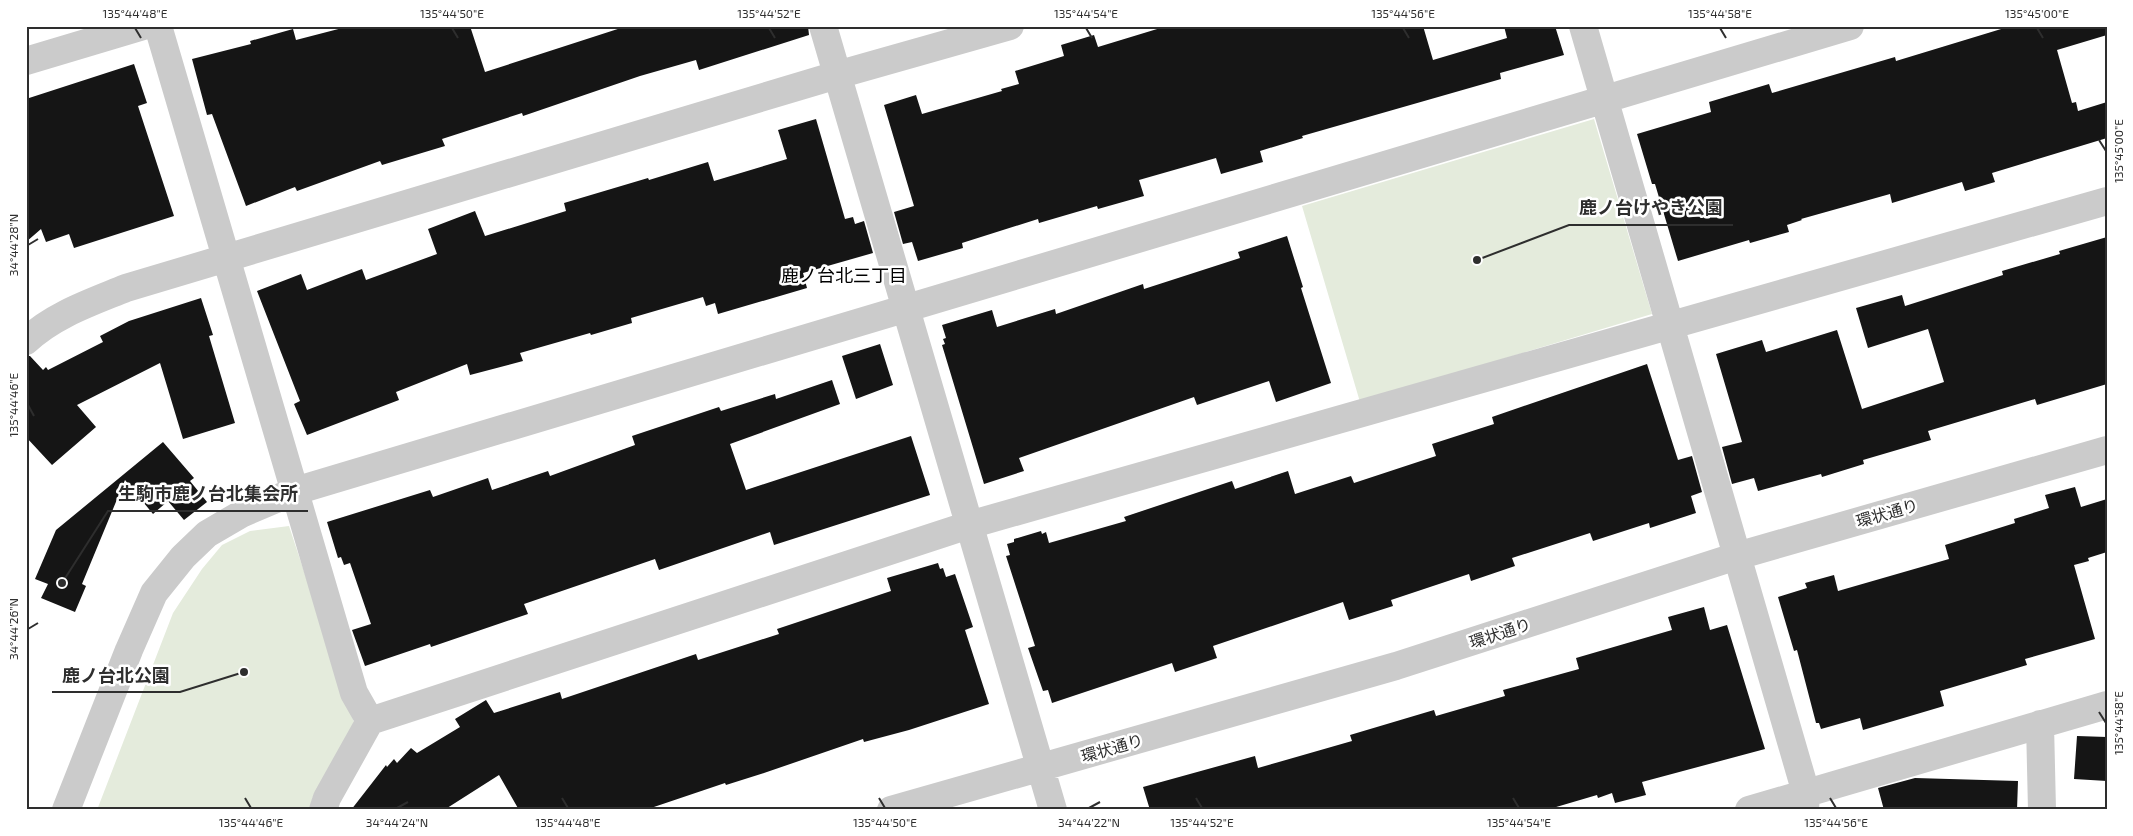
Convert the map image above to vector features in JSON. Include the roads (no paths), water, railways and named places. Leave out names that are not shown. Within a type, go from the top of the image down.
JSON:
[{"type":"street","points":[[158,26],[354,693],[370,721]]},
{"type":"street","points":[[823,26],[1053,810]]},
{"type":"street","points":[[26,341],[37,330],[78,308],[126,288],[837,75],[1010,26]]},
{"type":"street","points":[[1583,26],[1737,556],[1806,802]]},
{"type":"street","points":[[66,810],[129,650],[154,593],[183,557],[206,534],[243,513],[295,491],[1850,26]]},
{"type":"street","points":[[26,61],[132,28]]},
{"type":"street","points":[[323,810],[327,798],[370,721],[969,525],[2107,202]]},
{"type":"street","name":"環状通り","points":[[891,810],[1396,666],[1737,556],[2107,450]]},
{"type":"street","points":[[1749,810],[1806,802],[2040,724],[2107,705]]},
{"type":"street","points":[[2040,724],[2042,810]]},
{"type":"place","name":"鹿ノ台けやき公園","points":[[1477,260]]},
{"type":"place","name":"生駒市鹿ノ台北集会所","points":[[62,583]]},
{"type":"place","name":"鹿ノ台北公園","points":[[244,672]]},
{"type":"district","name":"鹿ノ台北三丁目","points":[[844,276]]}]
